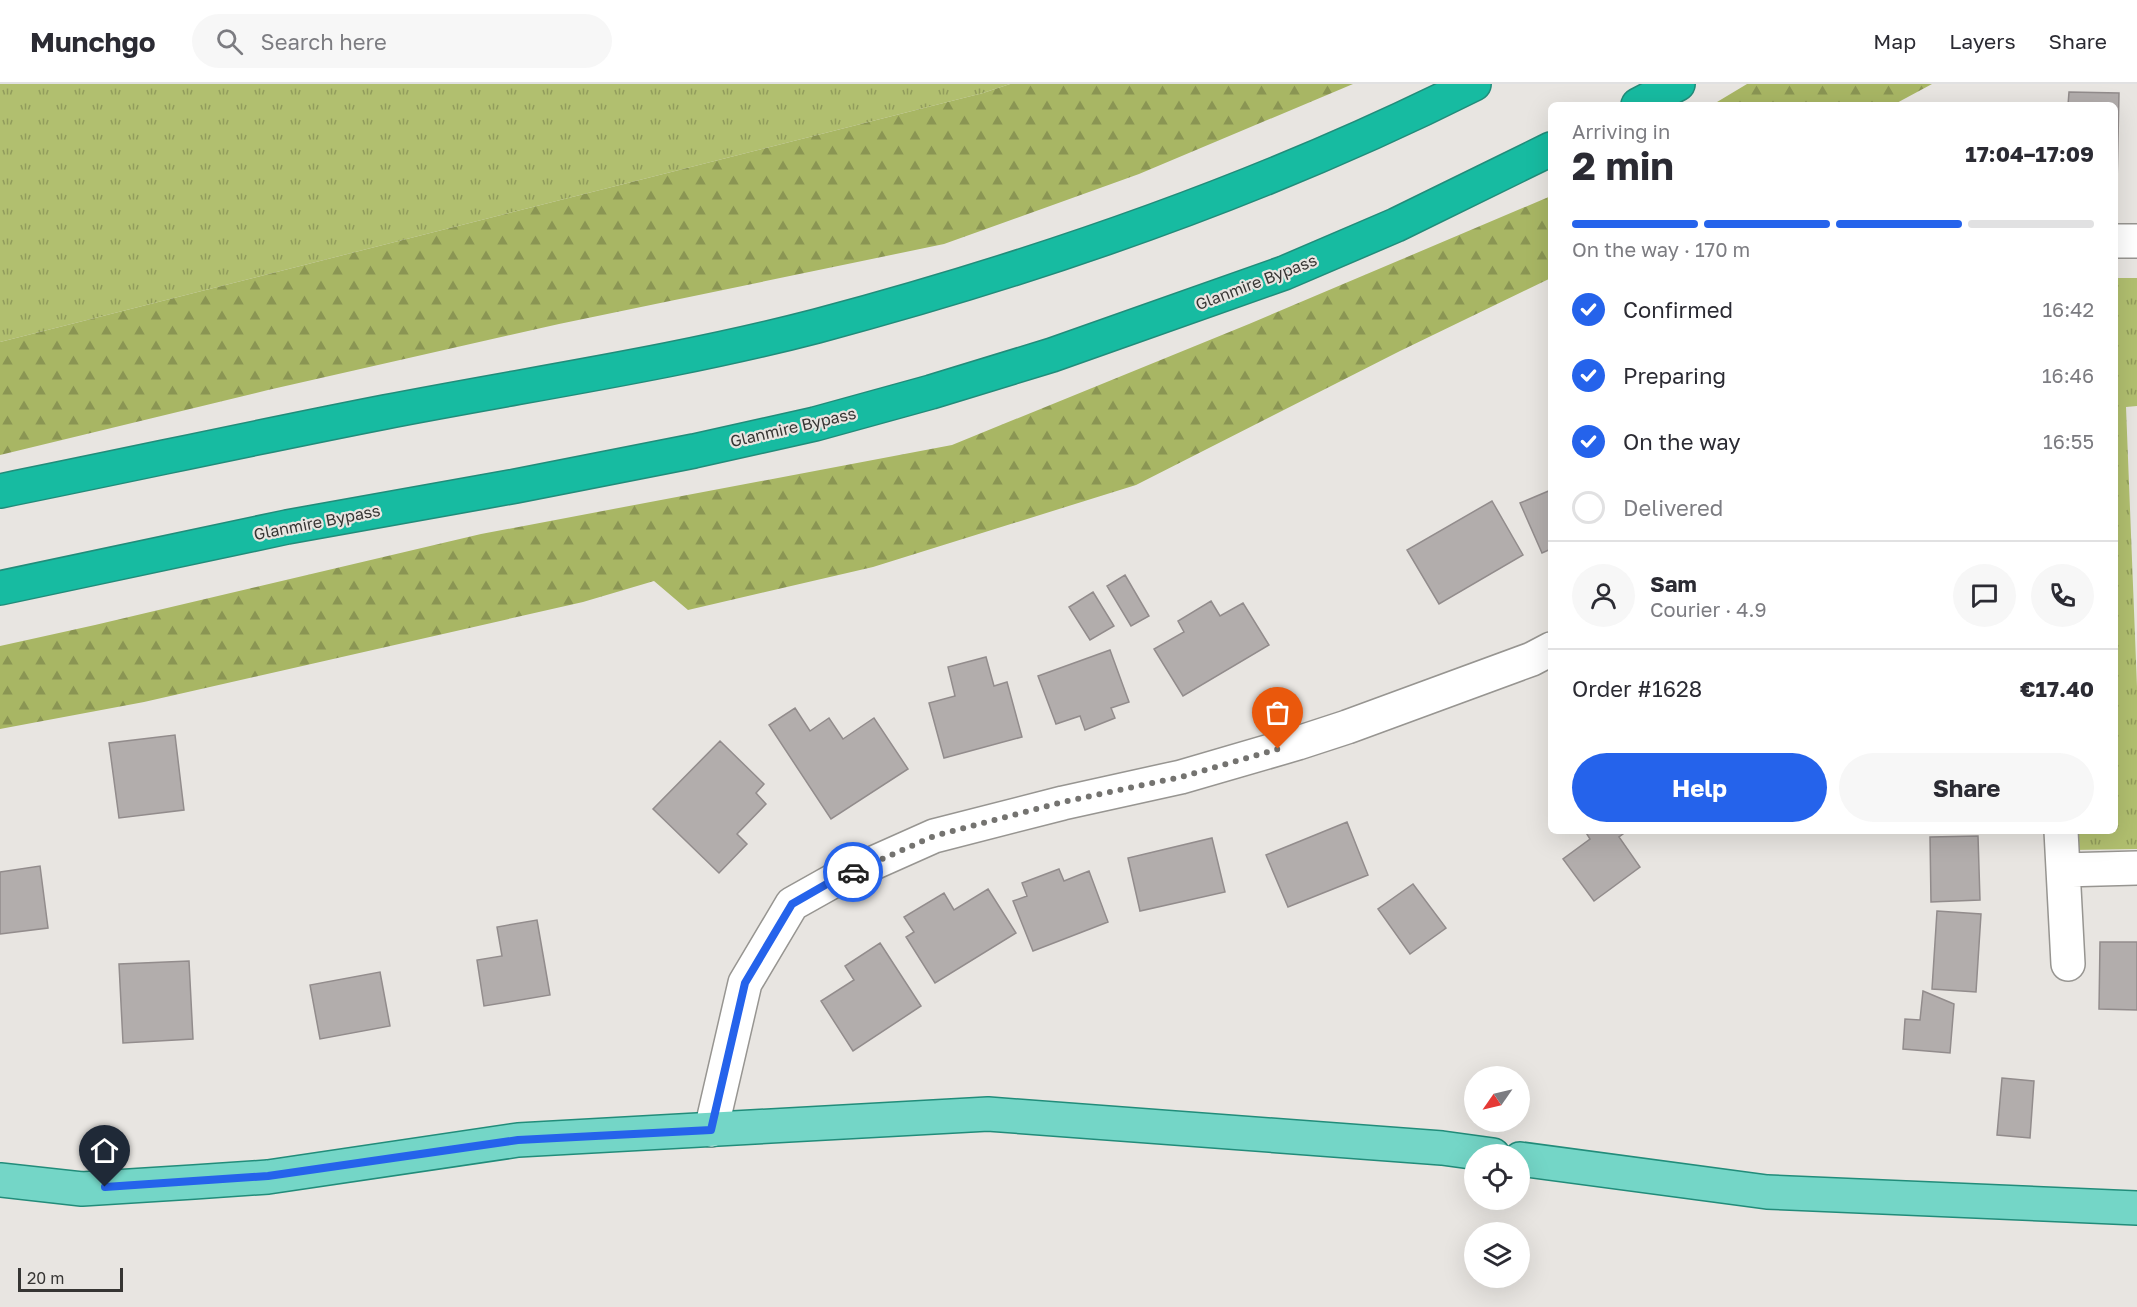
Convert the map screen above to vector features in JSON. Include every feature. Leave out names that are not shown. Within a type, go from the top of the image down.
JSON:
[{"type":"highway","points":[[0,491],[393,410],[635,367],[815,326],[976,280],[1154,222],[1286,170],[1474,84]]},
{"type":"highway","points":[[1644,102],[1678,84]]},
{"type":"highway","name":"Glanmire Bypass","points":[[0,588],[288,527],[693,451],[868,410],[1052,355],[1284,273],[1396,225],[1548,150]]},
{"type":"main road","points":[[0,1180],[82,1189],[258,1177],[518,1140],[988,1114],[1464,1151]]},
{"type":"main road","points":[[1530,1160],[1767,1192],[2137,1208]]},
{"type":"street","points":[[2118,241],[2137,242]]},
{"type":"street","points":[[711,1130],[745,983],[792,904],[802,898],[832,881],[934,836],[1063,802],[1181,777],[1298,743],[1521,663],[1548,650]]},
{"type":"street","points":[[2061,834],[2068,964]]},
{"type":"street","points":[[2063,870],[2137,868]]},
{"type":"green space","points":[[0,84],[1010,84],[983,93],[0,342]]},
{"type":"green space","points":[[1010,84],[1353,84],[1139,174],[944,244],[559,324],[268,390],[0,455],[0,342],[983,93]]},
{"type":"green space","points":[[1747,84],[1932,84],[1899,102],[1717,102]]},
{"type":"green space","points":[[1548,197],[1548,279],[1400,351],[1136,485],[873,567],[688,610],[654,581],[583,602],[144,702],[0,729],[0,646],[481,534],[952,445],[1249,324]]},
{"type":"green space","points":[[2118,278],[2137,278],[2137,406],[2126,407],[2137,687],[2137,849],[2071,850],[2070,834],[2118,834]]},
{"type":"building","points":[[2069,92],[2119,93],[2118,140],[2118,102],[2068,102]]},
{"type":"building","points":[[1548,491],[1548,550],[1542,553],[1520,503]]},
{"type":"building","points":[[1492,501],[1523,555],[1439,604],[1407,550]]},
{"type":"building","points":[[1125,575],[1149,616],[1131,626],[1107,586]]},
{"type":"building","points":[[1093,592],[1114,626],[1090,640],[1069,607]]},
{"type":"building","points":[[1211,601],[1220,616],[1243,603],[1269,645],[1183,696],[1154,649],[1184,632],[1178,621]]},
{"type":"building","points":[[1110,650],[1129,702],[1111,708],[1115,718],[1085,730],[1080,716],[1056,724],[1038,676]]},
{"type":"building","points":[[986,657],[994,686],[1007,682],[1022,737],[944,758],[929,703],[955,696],[948,667]]},
{"type":"building","points":[[795,708],[810,731],[829,718],[843,739],[874,718],[908,769],[831,819],[769,725]]},
{"type":"building","points":[[175,735],[184,810],[119,818],[109,743]]},
{"type":"building","points":[[720,741],[764,784],[756,793],[766,804],[737,834],[747,844],[719,873],[653,809]]},
{"type":"building","points":[[1347,822],[1368,875],[1288,907],[1266,855]]},
{"type":"building","points":[[1587,834],[1623,834],[1619,837],[1640,867],[1594,901],[1563,859],[1590,839]]},
{"type":"building","points":[[1978,836],[1980,900],[1931,902],[1930,837]]},
{"type":"building","points":[[1212,838],[1225,892],[1140,911],[1128,858]]},
{"type":"building","points":[[40,866],[48,928],[0,934],[0,872]]},
{"type":"building","points":[[1059,869],[1064,881],[1089,871],[1108,922],[1033,951],[1013,901],[1027,896],[1022,883]]},
{"type":"building","points":[[1413,884],[1446,928],[1410,954],[1378,909]]},
{"type":"building","points":[[988,889],[1016,933],[935,983],[906,937],[914,932],[904,917],[944,893],[954,910]]},
{"type":"building","points":[[1937,911],[1981,914],[1976,992],[1932,989]]},
{"type":"building","points":[[537,920],[550,995],[484,1006],[477,960],[502,956],[497,927]]},
{"type":"building","points":[[2100,942],[2137,942],[2137,1010],[2099,1009]]},
{"type":"building","points":[[880,943],[921,1006],[853,1051],[821,1001],[854,980],[845,966]]},
{"type":"building","points":[[189,961],[193,1039],[123,1043],[119,964]]},
{"type":"building","points":[[380,972],[390,1026],[320,1039],[310,985]]},
{"type":"building","points":[[1923,991],[1954,1004],[1950,1053],[1903,1049],[1905,1019],[1920,1020]]},
{"type":"building","points":[[2002,1078],[2034,1081],[2030,1138],[1997,1135]]},
{"type":"way so far","points":[[853,872],[934,836],[1063,802],[1181,777],[1278,749]]},
{"type":"route","points":[[105,1187],[268,1176],[518,1140],[711,1130],[745,983],[792,904],[853,872]]}]
